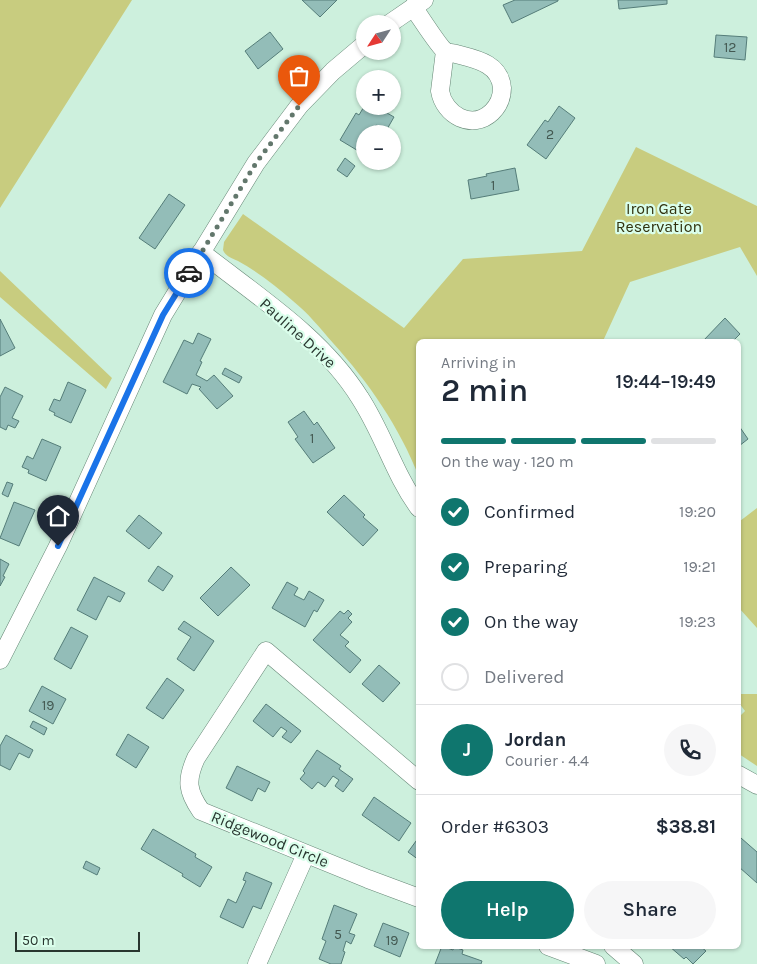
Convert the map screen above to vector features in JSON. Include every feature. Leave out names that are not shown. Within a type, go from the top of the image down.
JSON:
[{"type":"street","points":[[401,16],[419,4],[445,51]]},
{"type":"street","points":[[0,660],[58,546],[163,315],[256,163],[299,106],[332,71],[356,51]]},
{"type":"street","name":"Pauline Drive","points":[[201,252],[310,338],[345,376],[373,418],[403,483],[416,503]]},
{"type":"street","name":"Ridgewood Circle","points":[[416,778],[266,651],[196,758],[189,772],[189,786],[192,799],[201,811],[416,897]]},
{"type":"street","points":[[741,777],[757,785]]},
{"type":"street","points":[[257,964],[306,854]]},
{"type":"street","points":[[556,949],[596,964]]},
{"type":"street","points":[[616,949],[634,964]]},
{"type":"green space","points":[[0,0],[132,0],[0,208]]},
{"type":"green space","name":"Iron Gate Reservation","points":[[636,147],[757,206],[757,276],[740,247],[630,282],[604,339],[416,339],[416,470],[402,440],[382,406],[359,374],[314,321],[280,290],[245,265],[227,256],[223,250],[224,242],[243,214],[404,328],[463,259],[582,251]]},
{"type":"green space","points":[[0,271],[112,378],[106,389],[0,297]]},
{"type":"green space","points":[[757,508],[757,628],[741,610],[741,520]]},
{"type":"green space","points":[[741,694],[757,694],[757,766],[741,755],[741,715],[745,711],[741,706]]},
{"type":"building","points":[[302,0],[337,0],[320,17]]},
{"type":"building","points":[[515,0],[558,1],[512,23],[503,5]]},
{"type":"building","points":[[618,0],[667,0],[667,4],[619,9]]},
{"type":"building","points":[[270,32],[283,49],[258,69],[245,51]]},
{"type":"building","points":[[716,35],[747,37],[745,60],[714,57]]},
{"type":"building","points":[[559,106],[575,118],[546,159],[527,145],[545,120],[548,122]]},
{"type":"building","points":[[356,113],[356,115],[390,115],[394,117],[389,125],[356,125],[356,150],[340,140]]},
{"type":"building","points":[[345,158],[355,166],[347,177],[337,170]]},
{"type":"building","points":[[515,168],[519,190],[471,199],[468,180]]},
{"type":"building","points":[[169,194],[185,205],[155,249],[139,238]]},
{"type":"building","points":[[725,318],[740,334],[735,339],[705,339]]},
{"type":"building","points":[[0,319],[15,348],[0,356]]},
{"type":"building","points":[[198,333],[211,339],[200,361],[202,362],[196,375],[207,381],[214,375],[233,396],[217,409],[199,389],[201,387],[192,384],[187,394],[163,382],[184,340],[193,344]]},
{"type":"building","points":[[225,368],[242,377],[239,383],[222,374]]},
{"type":"building","points":[[68,382],[86,390],[71,423],[54,415],[55,413],[49,410],[54,399],[60,401]]},
{"type":"building","points":[[5,387],[23,396],[12,418],[19,421],[15,428],[8,425],[6,430],[0,427],[0,397]]},
{"type":"building","points":[[304,411],[314,425],[317,422],[335,448],[313,463],[295,439],[298,437],[288,422]]},
{"type":"building","points":[[741,429],[748,439],[741,444]]},
{"type":"building","points":[[42,439],[61,447],[46,481],[28,473],[29,470],[22,467],[27,456],[33,459]]},
{"type":"building","points":[[7,482],[13,484],[8,497],[2,494]]},
{"type":"building","points":[[344,495],[365,515],[363,517],[378,530],[363,546],[327,512]]},
{"type":"building","points":[[14,502],[35,510],[19,546],[0,538]]},
{"type":"building","points":[[139,515],[162,533],[149,549],[126,531]]},
{"type":"building","points":[[0,559],[9,564],[0,586]]},
{"type":"building","points":[[158,566],[173,576],[163,591],[148,581]]},
{"type":"building","points":[[231,567],[250,585],[218,616],[200,598]]},
{"type":"building","points":[[94,577],[125,593],[120,602],[108,596],[96,620],[77,610]]},
{"type":"building","points":[[287,582],[298,588],[294,595],[304,600],[309,591],[324,600],[317,612],[314,610],[305,627],[272,608]]},
{"type":"building","points":[[348,610],[352,614],[348,618],[352,622],[340,635],[349,642],[345,646],[361,660],[350,673],[313,640],[340,611],[344,614]]},
{"type":"building","points":[[184,621],[214,641],[194,671],[177,659],[191,637],[178,629]]},
{"type":"building","points":[[71,627],[88,636],[71,669],[54,659]]},
{"type":"building","points":[[379,665],[400,683],[383,702],[362,684]]},
{"type":"building","points":[[167,678],[184,690],[163,719],[146,708]]},
{"type":"building","points":[[42,686],[66,699],[53,724],[29,711]]},
{"type":"building","points":[[266,704],[301,731],[291,743],[282,737],[287,731],[281,727],[273,737],[253,721]]},
{"type":"building","points":[[33,721],[47,728],[44,735],[30,727]]},
{"type":"building","points":[[128,734],[149,747],[136,768],[116,755]]},
{"type":"building","points":[[6,735],[33,750],[29,758],[19,753],[10,770],[0,765],[0,746]]},
{"type":"building","points":[[317,750],[341,766],[339,769],[353,779],[343,792],[335,786],[339,780],[333,776],[325,787],[318,782],[312,789],[300,779]]},
{"type":"building","points":[[237,766],[270,782],[265,792],[258,788],[252,801],[226,788]]},
{"type":"building","points":[[374,797],[411,823],[399,841],[362,815]]},
{"type":"building","points":[[153,829],[196,854],[195,857],[212,867],[200,887],[182,876],[183,874],[141,849]]},
{"type":"building","points":[[741,838],[757,852],[757,883],[741,869]]},
{"type":"building","points":[[416,841],[416,858],[408,852]]},
{"type":"building","points":[[86,861],[100,868],[97,875],[83,868]]},
{"type":"building","points":[[246,872],[272,883],[261,909],[253,906],[243,928],[220,917],[228,899],[236,903],[246,881],[243,880]]},
{"type":"building","points":[[334,905],[357,914],[349,933],[355,935],[351,944],[346,941],[341,964],[331,964],[319,959],[326,941],[322,939]]},
{"type":"building","points":[[383,923],[409,933],[400,957],[374,946]]},
{"type":"building","points":[[441,949],[460,949],[463,950],[462,954],[482,961],[481,964],[435,964]]},
{"type":"building","points":[[672,949],[704,949],[706,951],[693,964],[686,957],[684,959]]},
{"type":"way so far","points":[[189,273],[256,163],[299,106]]},
{"type":"route","points":[[58,546],[163,315],[189,273]]}]
